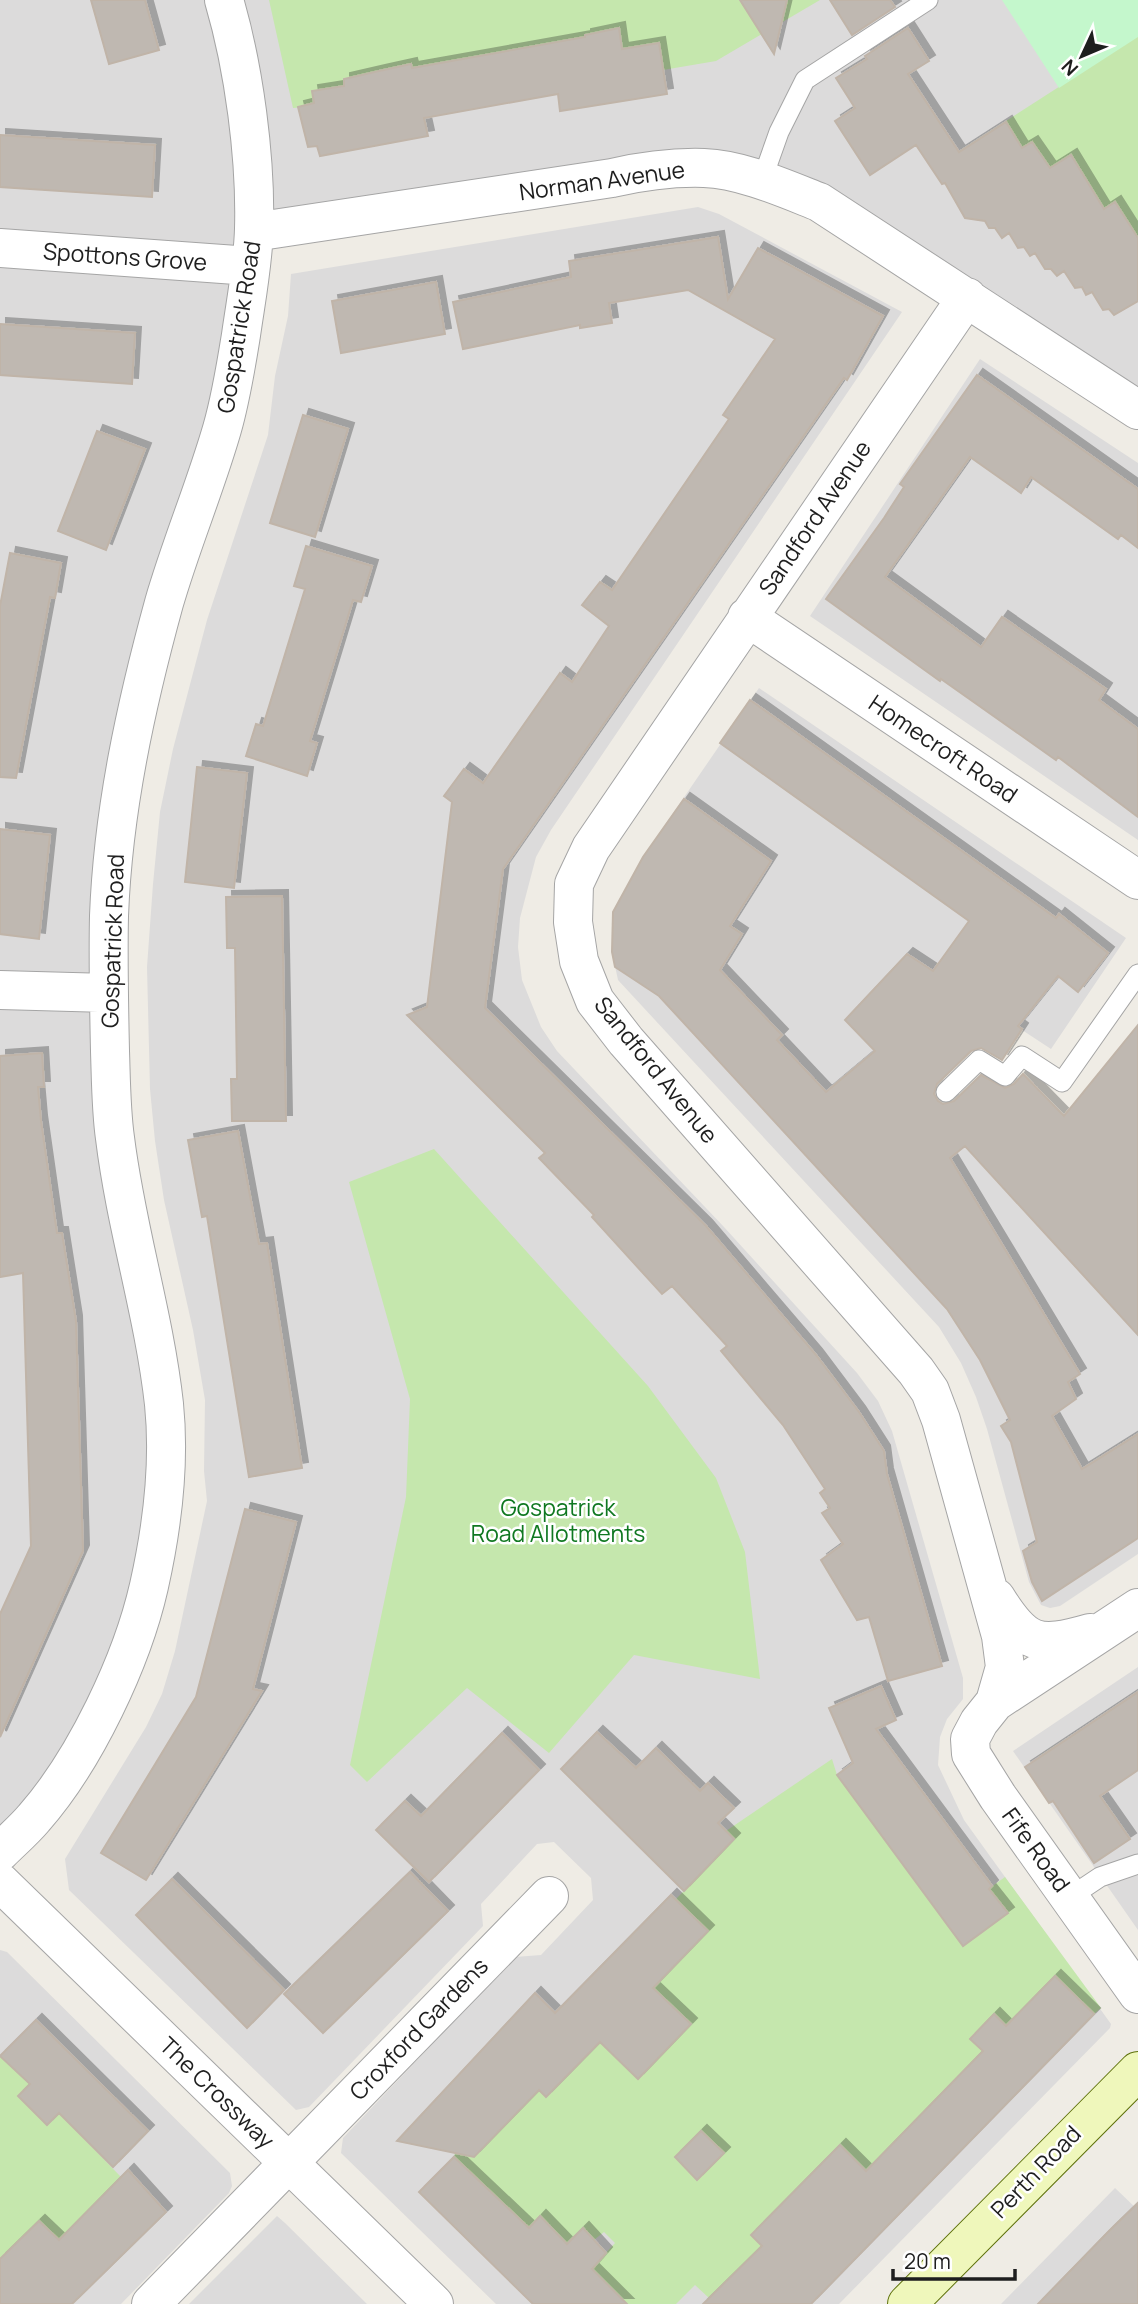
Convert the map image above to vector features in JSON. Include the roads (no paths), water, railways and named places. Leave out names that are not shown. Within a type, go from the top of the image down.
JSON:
[{"type":"street","name":"Gospatrick Road","points":[[0,1852],[35,1817],[70,1768],[104,1707],[131,1644],[149,1588],[159,1529],[165,1469],[164,1408],[114,1135],[108,993],[109,913],[127,753],[165,601],[223,428],[235,374],[252,249],[254,196],[248,125],[225,0]]},
{"type":"street","name":"Norman Avenue","points":[[252,249],[650,170],[707,167],[762,180],[820,202],[1138,410]]},
{"type":"street","name":"Spottons Grove","points":[[0,248],[252,249]]},
{"type":"street","name":"Sandford Avenue","points":[[967,297],[591,848],[574,884],[573,922],[579,961],[595,1002],[626,1041],[907,1361],[930,1391],[941,1420],[1001,1636],[1005,1667],[995,1702]]},
{"type":"street","name":"Homecroft Road","points":[[747,617],[1138,880]]},
{"type":"street","points":[[0,990],[108,993]]},
{"type":"street","name":"Sandford Avenue","points":[[988,1584],[1011,1622],[1025,1635],[1043,1643],[1067,1640],[1123,1618]]},
{"type":"street","points":[[995,1702],[1123,1618]]},
{"type":"street","name":"Fife Road","points":[[995,1702],[970,1739],[971,1754],[998,1797],[1138,1994]]},
{"type":"street","name":"The Crossway","points":[[0,1882],[434,2304]]},
{"type":"street","name":"Croxford Gardens","points":[[151,2304],[549,1896]]},
{"type":"street","name":"Perth Road","points":[[907,2304],[1138,2071]]},
{"type":"lane","points":[[762,180],[779,132],[805,80],[928,0]]},
{"type":"lane","points":[[946,1092],[979,1060],[1005,1076],[1022,1056],[1062,1082],[1138,974]]},
{"type":"lane","points":[[1070,1897],[1100,1877],[1138,1864]]},
{"type":"park label","name":"Gospatrick Road Allotments","points":[[558,1521]]}]
